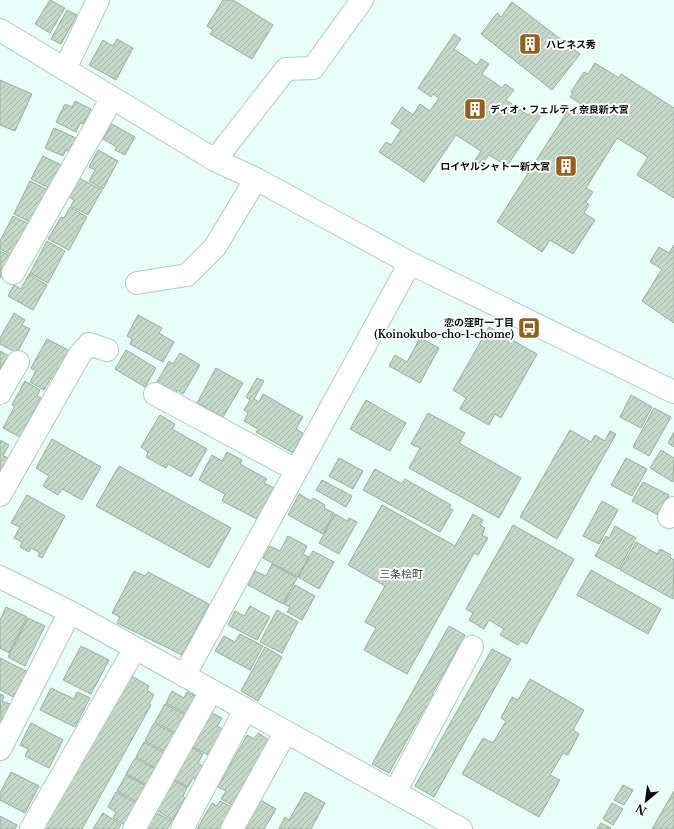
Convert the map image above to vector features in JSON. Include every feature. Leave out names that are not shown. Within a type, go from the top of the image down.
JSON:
[{"type":"street","points":[[65,70],[98,0]]},
{"type":"street","points":[[215,160],[286,69],[313,68],[342,21],[362,0]]},
{"type":"street","points":[[0,30],[215,160],[256,179],[410,262],[674,392]]},
{"type":"street","points":[[13,273],[112,98]]},
{"type":"street","points":[[137,283],[187,275],[215,247],[256,179]]},
{"type":"street","points":[[184,676],[410,262]]},
{"type":"street","points":[[0,495],[80,354],[89,344],[107,350]]},
{"type":"street","points":[[0,393],[18,362]]},
{"type":"street","points":[[155,394],[296,470]]},
{"type":"street","points":[[1,581],[70,612],[134,650],[395,792],[457,828]]},
{"type":"street","points":[[0,749],[70,612]]},
{"type":"street","points":[[395,792],[472,646]]},
{"type":"street","points":[[31,829],[134,650]]},
{"type":"street","points":[[134,829],[211,691]]},
{"type":"street","points":[[182,829],[245,710]]},
{"type":"street","points":[[232,829],[285,733]]},
{"type":"building","points":[[50,0],[65,8],[50,33],[35,24]]},
{"type":"building","points":[[223,0],[233,0],[273,25],[252,59],[210,34],[213,30],[207,26]]},
{"type":"building","name":"ハピネス秀","points":[[512,2],[580,54],[552,90],[481,34],[497,13],[501,17]]},
{"type":"building","points":[[67,10],[77,15],[61,44],[51,39]]},
{"type":"building","name":"ディオ・フェルティ奈良新大宮","points":[[454,34],[461,39],[454,49],[477,65],[481,59],[489,64],[482,74],[502,88],[505,84],[514,90],[506,100],[528,115],[533,108],[542,114],[507,166],[489,155],[480,167],[474,162],[481,151],[456,135],[424,182],[379,152],[386,142],[391,145],[401,130],[391,123],[402,107],[413,115],[420,104],[430,111],[439,98],[433,94],[431,97],[418,88]]},
{"type":"building","points":[[117,39],[133,48],[116,80],[89,65],[103,40],[113,46]]},
{"type":"building","name":"ロイヤルシャトー新大宮","points":[[595,63],[619,78],[621,74],[674,108],[674,198],[637,175],[648,157],[617,138],[586,188],[593,192],[586,202],[589,205],[584,213],[595,220],[573,254],[550,240],[542,252],[497,222],[569,109],[577,114],[583,105],[570,97],[573,93],[571,92],[584,72],[588,74]]},
{"type":"building","points":[[0,80],[32,94],[15,131],[0,125]]},
{"type":"building","points":[[75,101],[91,109],[83,124],[80,123],[76,132],[56,122],[65,104],[72,107]]},
{"type":"building","points":[[112,124],[135,137],[125,155],[115,150],[117,147],[103,139]]},
{"type":"building","points":[[54,128],[76,138],[70,152],[66,150],[63,156],[45,148]]},
{"type":"building","points":[[98,150],[118,161],[103,189],[89,181],[95,170],[89,167]]},
{"type":"building","points":[[43,156],[61,165],[49,188],[31,179]]},
{"type":"building","points":[[79,178],[102,190],[88,215],[71,206],[74,200],[69,197]]},
{"type":"building","points":[[30,181],[48,190],[30,222],[14,214]]},
{"type":"building","points":[[70,207],[87,217],[69,250],[48,239],[61,217],[64,218]]},
{"type":"building","points":[[13,216],[29,224],[13,256],[0,249],[0,241]]},
{"type":"building","points":[[47,241],[65,251],[48,283],[30,273]]},
{"type":"building","points":[[674,245],[674,323],[642,301],[662,269],[650,262],[659,247],[669,253]]},
{"type":"building","points":[[0,251],[11,257],[0,278]]},
{"type":"building","points":[[29,274],[47,285],[33,310],[8,296],[14,285],[21,289]]},
{"type":"building","points":[[14,313],[25,320],[22,325],[30,329],[17,353],[0,344],[0,338]]},
{"type":"building","points":[[138,315],[162,328],[159,333],[174,342],[163,362],[130,344],[132,339],[127,336]]},
{"type":"building","points":[[489,327],[537,354],[501,418],[495,414],[489,425],[460,409],[466,398],[453,390]]},
{"type":"building","points":[[420,338],[439,348],[420,383],[389,366],[395,355],[407,362]]},
{"type":"building","points":[[47,339],[70,351],[54,379],[51,378],[44,390],[30,382],[36,371],[31,368]]},
{"type":"building","points":[[126,350],[156,368],[145,387],[115,369]]},
{"type":"building","points":[[0,351],[9,356],[7,361],[5,360],[0,369]]},
{"type":"building","points":[[180,353],[200,365],[183,394],[177,390],[176,393],[157,382],[169,361],[173,364]]},
{"type":"building","points":[[216,368],[243,383],[223,417],[197,403]]},
{"type":"building","points":[[257,378],[264,381],[254,399],[259,402],[263,394],[303,417],[296,429],[303,433],[293,453],[256,432],[258,429],[244,421],[248,413],[244,410],[250,400],[246,397]]},
{"type":"building","points":[[25,381],[40,390],[37,396],[41,398],[20,437],[3,428],[15,406],[12,405]]},
{"type":"building","points":[[631,395],[652,407],[641,428],[620,417]]},
{"type":"building","points":[[366,400],[406,423],[390,451],[350,429]]},
{"type":"building","points":[[654,408],[671,417],[649,456],[633,447]]},
{"type":"building","points":[[428,413],[465,433],[459,443],[521,478],[499,518],[409,468],[420,448],[411,444]]},
{"type":"building","points":[[160,415],[175,424],[172,429],[207,449],[191,477],[168,464],[166,468],[146,457],[148,452],[141,447]]},
{"type":"building","points":[[570,430],[591,442],[595,435],[605,441],[610,431],[616,434],[557,539],[520,517]]},
{"type":"building","points":[[674,432],[674,447],[668,443]]},
{"type":"building","points":[[52,439],[101,467],[82,500],[62,489],[58,495],[43,486],[49,476],[36,468]]},
{"type":"building","points":[[0,440],[9,445],[3,456],[9,458],[0,474]]},
{"type":"building","points":[[661,450],[674,458],[673,482],[650,468]]},
{"type":"building","points":[[227,452],[242,460],[240,464],[267,479],[264,483],[274,488],[257,519],[222,501],[225,494],[199,480],[212,455],[222,461]]},
{"type":"building","points":[[339,458],[363,471],[353,489],[329,476]]},
{"type":"building","points":[[626,458],[647,469],[632,496],[611,485]]},
{"type":"building","points":[[119,466],[231,528],[209,568],[96,506]]},
{"type":"building","points":[[375,469],[402,484],[405,479],[451,505],[449,508],[453,510],[440,532],[363,490]]},
{"type":"building","points":[[322,480],[352,496],[346,507],[316,490]]},
{"type":"building","points":[[643,482],[669,495],[658,515],[632,501]]},
{"type":"building","points":[[299,494],[311,501],[313,498],[325,505],[324,508],[334,513],[323,534],[288,515]]},
{"type":"building","points":[[27,495],[65,516],[42,558],[38,556],[40,553],[31,548],[29,552],[20,547],[22,542],[14,538],[20,527],[11,523]]},
{"type":"building","points":[[602,501],[618,510],[599,544],[583,536]]},
{"type":"building","points":[[382,505],[455,546],[473,514],[483,520],[480,525],[485,528],[482,535],[488,538],[478,555],[474,553],[407,674],[364,650],[376,628],[365,622],[385,586],[348,565]]},
{"type":"building","points":[[335,514],[347,521],[349,518],[357,522],[339,554],[319,543]]},
{"type":"building","points":[[513,525],[574,559],[527,644],[521,641],[518,645],[500,635],[504,629],[489,620],[484,629],[469,620],[473,613],[466,609]]},
{"type":"building","points":[[615,526],[636,538],[619,569],[595,556],[606,536],[609,538]]},
{"type":"building","points":[[288,536],[307,546],[303,554],[309,557],[298,577],[263,558],[270,546],[280,551]]},
{"type":"building","points":[[636,542],[657,554],[660,549],[671,555],[670,557],[674,560],[673,599],[620,570]]},
{"type":"building","points":[[313,551],[334,562],[319,589],[298,577]]},
{"type":"building","points":[[272,564],[297,578],[283,604],[248,585],[255,571],[266,576]]},
{"type":"building","points":[[591,570],[661,609],[648,634],[577,595]]},
{"type":"building","points":[[134,571],[145,576],[148,572],[209,604],[182,655],[117,623],[120,617],[112,613]]},
{"type":"building","points":[[295,585],[315,596],[302,620],[287,612],[290,607],[284,604]]},
{"type":"building","points":[[250,606],[270,617],[257,640],[228,625],[235,611],[244,616]]},
{"type":"building","points":[[6,607],[27,617],[9,653],[0,648],[0,620]]},
{"type":"building","points":[[277,610],[298,622],[282,653],[260,642]]},
{"type":"building","points":[[28,618],[45,626],[25,666],[8,657]]},
{"type":"building","points":[[449,626],[465,635],[432,694],[434,695],[427,707],[426,706],[389,773],[372,764]]},
{"type":"building","points":[[240,634],[263,646],[250,670],[215,651],[224,636],[235,642]]},
{"type":"building","points":[[81,646],[109,660],[91,694],[63,680]]},
{"type":"building","points":[[265,647],[282,657],[258,701],[241,691]]},
{"type":"building","points":[[492,649],[511,659],[434,797],[415,786]]},
{"type":"building","points":[[0,658],[28,672],[15,698],[0,690]]},
{"type":"building","points":[[128,674],[149,686],[147,690],[154,695],[149,704],[151,705],[82,829],[41,829]]},
{"type":"building","points":[[530,679],[584,710],[573,730],[579,734],[568,755],[563,753],[550,775],[560,780],[539,817],[462,774],[483,738],[493,743],[506,721],[501,718],[512,697],[518,700]]},
{"type":"building","points":[[51,688],[74,699],[77,692],[90,698],[75,727],[40,710]]},
{"type":"building","points":[[172,691],[184,698],[187,692],[198,697],[188,715],[166,703]]},
{"type":"building","points":[[0,694],[4,696],[2,701],[10,704],[1,722]]},
{"type":"building","points":[[165,704],[187,716],[178,734],[155,722]]},
{"type":"building","points":[[210,712],[222,718],[217,726],[225,730],[210,756],[191,746]]},
{"type":"building","points":[[31,723],[63,740],[49,768],[25,756],[28,749],[20,745]]},
{"type":"building","points":[[154,723],[177,735],[167,753],[145,741]]},
{"type":"building","points":[[258,733],[269,740],[232,805],[221,799],[226,791],[218,787],[247,735],[254,739]]},
{"type":"building","points":[[144,742],[166,754],[158,769],[136,757]]},
{"type":"building","points":[[191,747],[203,754],[198,763],[204,767],[196,780],[193,778],[188,787],[173,779]]},
{"type":"building","points":[[135,758],[156,769],[147,785],[126,774]]},
{"type":"building","points":[[11,772],[39,786],[25,813],[0,800],[0,793]]},
{"type":"building","points":[[126,775],[148,787],[139,803],[117,791]]},
{"type":"building","points":[[173,780],[187,788],[183,796],[185,798],[173,820],[156,810]]},
{"type":"building","points":[[623,785],[633,790],[624,805],[614,800]]},
{"type":"building","points":[[674,791],[674,829],[652,829]]},
{"type":"building","points":[[116,792],[138,804],[126,826],[113,818],[116,812],[108,807]]},
{"type":"building","points":[[305,792],[325,803],[311,829],[279,829],[285,817],[289,820]]},
{"type":"building","points":[[257,798],[276,809],[264,829],[239,829]]},
{"type":"building","points":[[220,801],[232,807],[220,829],[197,829],[212,803],[217,806]]},
{"type":"building","points":[[612,803],[623,809],[613,825],[603,819]]},
{"type":"building","points":[[153,811],[172,821],[167,829],[143,829]]},
{"type":"building","points":[[103,813],[121,825],[118,829],[93,829]]},
{"type":"building","points":[[0,816],[17,825],[15,829],[0,829]]},
{"type":"building","points":[[601,823],[611,828],[597,829]]},
{"type":"place","name":"ハピネス秀","points":[[530,44]]},
{"type":"place","name":"ディオ・フェルティ奈良新大宮","points":[[475,109]]},
{"type":"place","name":"ロイヤルシャトー新大宮","points":[[566,166]]},
{"type":"place","name":"恋の窪町一丁目 (Koinokubo-cho-1-chome)","points":[[529,328]]},
{"type":"district","name":"三条桧町","points":[[401,574]]}]
